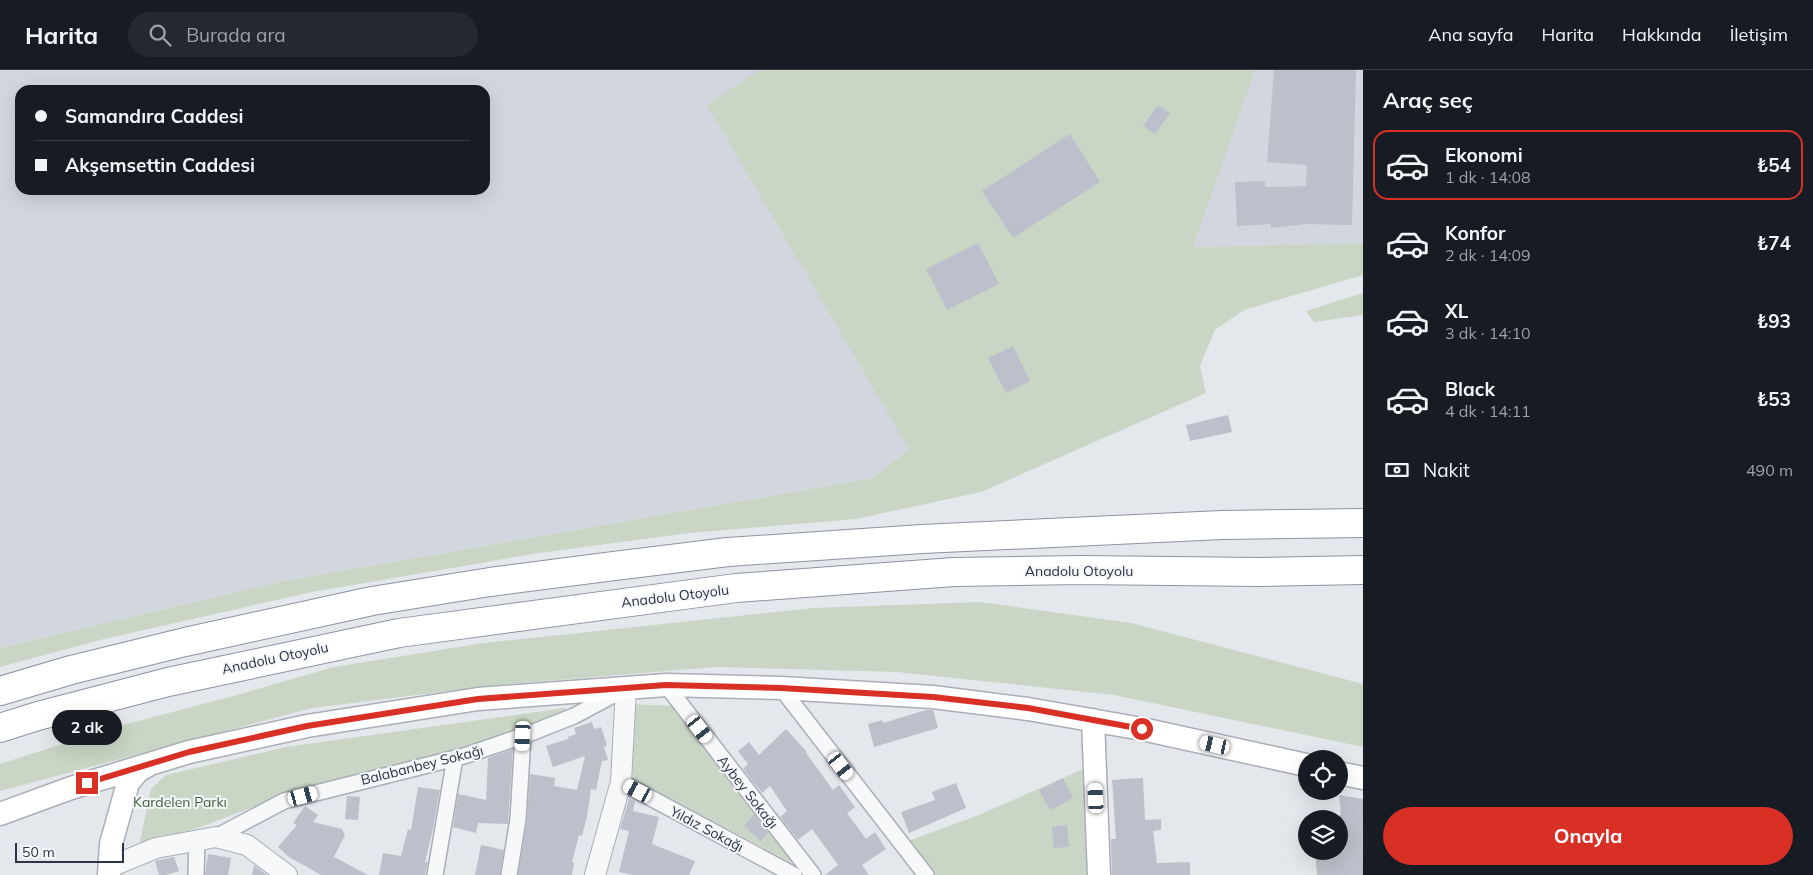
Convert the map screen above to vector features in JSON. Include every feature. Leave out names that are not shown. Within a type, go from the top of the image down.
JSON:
[{"type":"highway","points":[[0,686],[185,642],[372,601],[490,582],[728,552],[1108,530],[1222,525],[1363,524]]},
{"type":"highway","name":"Anadolu Otoyolu","points":[[0,728],[38,716],[168,682],[399,632],[736,588],[954,572],[1363,570]]},
{"type":"highway","points":[[0,738],[174,690],[293,654]]},
{"type":"highway","points":[[0,690],[70,670]]},
{"type":"main road","points":[[0,814],[71,788],[189,752],[307,726],[478,699],[666,685],[781,688],[933,697],[1028,708],[1142,729],[1298,763]]},
{"type":"main road","points":[[1092,720],[1100,875]]},
{"type":"main road","points":[[110,871],[111,844],[128,783],[138,771],[153,763]]},
{"type":"main road","points":[[1348,775],[1363,778]]},
{"type":"street","name":"Aybey Sokağı","points":[[666,685],[813,875]]},
{"type":"street","name":"Balabanbey Sokağı","points":[[206,839],[284,801],[455,758],[523,736],[574,716],[626,688]]},
{"type":"street","points":[[595,875],[621,782],[626,688]]},
{"type":"street","points":[[781,688],[926,875]]},
{"type":"street","points":[[509,875],[518,819],[523,736]]},
{"type":"street","points":[[435,875],[455,758]]},
{"type":"street","name":"Yıldız Sokağı","points":[[621,782],[794,875]]},
{"type":"street","points":[[196,875],[206,839]]},
{"type":"street","points":[[110,871],[156,848],[206,839],[247,845],[287,875]]},
{"type":"shaded area","points":[[0,70],[1363,70],[1363,243],[1192,247],[909,449],[873,478],[284,581],[0,648]]},
{"type":"green space","points":[[760,70],[1255,70],[1193,247],[1363,243],[1363,275],[1244,310],[1215,330],[1200,366],[1206,393],[981,492],[856,519],[689,533],[539,553],[312,592],[104,639],[0,667],[0,648],[284,581],[873,478],[909,449],[707,105]]},
{"type":"green space","points":[[1363,293],[1363,315],[1314,322],[1306,311]]},
{"type":"green space","points":[[980,602],[1131,623],[1363,684],[1363,747],[1114,695],[897,672],[716,667],[497,685],[312,708],[0,791],[0,764],[115,727],[334,667],[484,643],[814,608]]},
{"type":"green space","points":[[628,704],[672,706],[800,867],[633,779]]},
{"type":"green space","name":"Kardelen Parkı","points":[[565,708],[565,713],[454,755],[288,794],[195,829],[155,839],[141,845],[140,841],[151,789],[166,775],[286,747]]},
{"type":"green space","points":[[1086,768],[1091,875],[922,875],[900,844],[979,815]]},
{"type":"building","points":[[1274,70],[1356,70],[1352,225],[1305,224],[1271,228],[1271,224],[1237,226],[1235,182],[1265,181],[1265,187],[1306,186],[1307,165],[1267,162]]},
{"type":"building","points":[[1158,105],[1170,113],[1155,134],[1143,126]]},
{"type":"building","points":[[1070,134],[1100,182],[1013,238],[982,191]]},
{"type":"building","points":[[978,243],[999,284],[947,310],[926,269]]},
{"type":"building","points":[[1013,346],[1030,381],[1006,393],[988,358]]},
{"type":"building","points":[[1228,415],[1232,432],[1190,441],[1186,425]]},
{"type":"building","points":[[926,710],[933,710],[938,728],[874,747],[868,724],[882,720],[883,723]]},
{"type":"building","points":[[592,722],[594,729],[601,727],[607,745],[604,747],[608,760],[602,761],[596,790],[591,789],[582,836],[579,835],[572,862],[574,863],[572,875],[518,875],[527,820],[530,774],[555,778],[554,786],[577,790],[585,756],[553,767],[546,746],[568,739],[568,737],[576,734],[574,728]]},
{"type":"building","points":[[786,729],[807,752],[833,790],[839,785],[855,807],[847,813],[866,839],[875,832],[886,849],[862,865],[869,875],[825,875],[838,865],[812,829],[798,840],[780,817],[787,811],[770,786],[762,793],[743,769],[748,764],[738,751],[749,742],[759,755]]},
{"type":"building","points":[[513,749],[508,824],[478,823],[476,833],[453,827],[458,794],[486,800],[488,758]]},
{"type":"building","points":[[1063,778],[1073,798],[1050,810],[1039,790]]},
{"type":"building","points":[[1143,778],[1145,820],[1161,819],[1161,830],[1153,831],[1157,863],[1190,862],[1190,875],[1112,875],[1111,839],[1116,839],[1112,780]]},
{"type":"building","points":[[956,783],[966,808],[909,833],[901,812],[935,800],[932,792]]},
{"type":"building","points":[[418,787],[440,790],[425,862],[428,862],[425,875],[379,875],[383,853],[401,856],[408,829],[411,830]]},
{"type":"building","points":[[347,796],[360,797],[358,820],[345,819]]},
{"type":"building","points":[[1348,796],[1363,799],[1363,875],[1317,875],[1316,860],[1348,860],[1348,810],[1340,810],[1340,800],[1348,800]]},
{"type":"building","points":[[629,799],[635,801],[633,811],[659,817],[652,844],[695,861],[689,875],[633,875],[619,872],[629,831],[620,829]]},
{"type":"building","points":[[305,806],[318,815],[313,822],[342,829],[345,835],[334,857],[368,875],[321,875],[289,857],[278,847],[297,825],[293,823]]},
{"type":"building","points":[[754,814],[768,833],[761,841],[744,826]]},
{"type":"building","points":[[1067,825],[1069,847],[1054,848],[1052,827]]},
{"type":"building","points":[[481,845],[504,850],[500,875],[475,875]]},
{"type":"building","points":[[208,854],[231,858],[228,875],[205,875]]},
{"type":"building","points":[[174,857],[179,871],[159,875],[155,861]]},
{"type":"building","points":[[254,865],[267,875],[252,875]]},
{"type":"route","points":[[87,783],[189,752],[307,726],[478,699],[666,685],[781,688],[933,697],[1028,708],[1142,729]]}]
